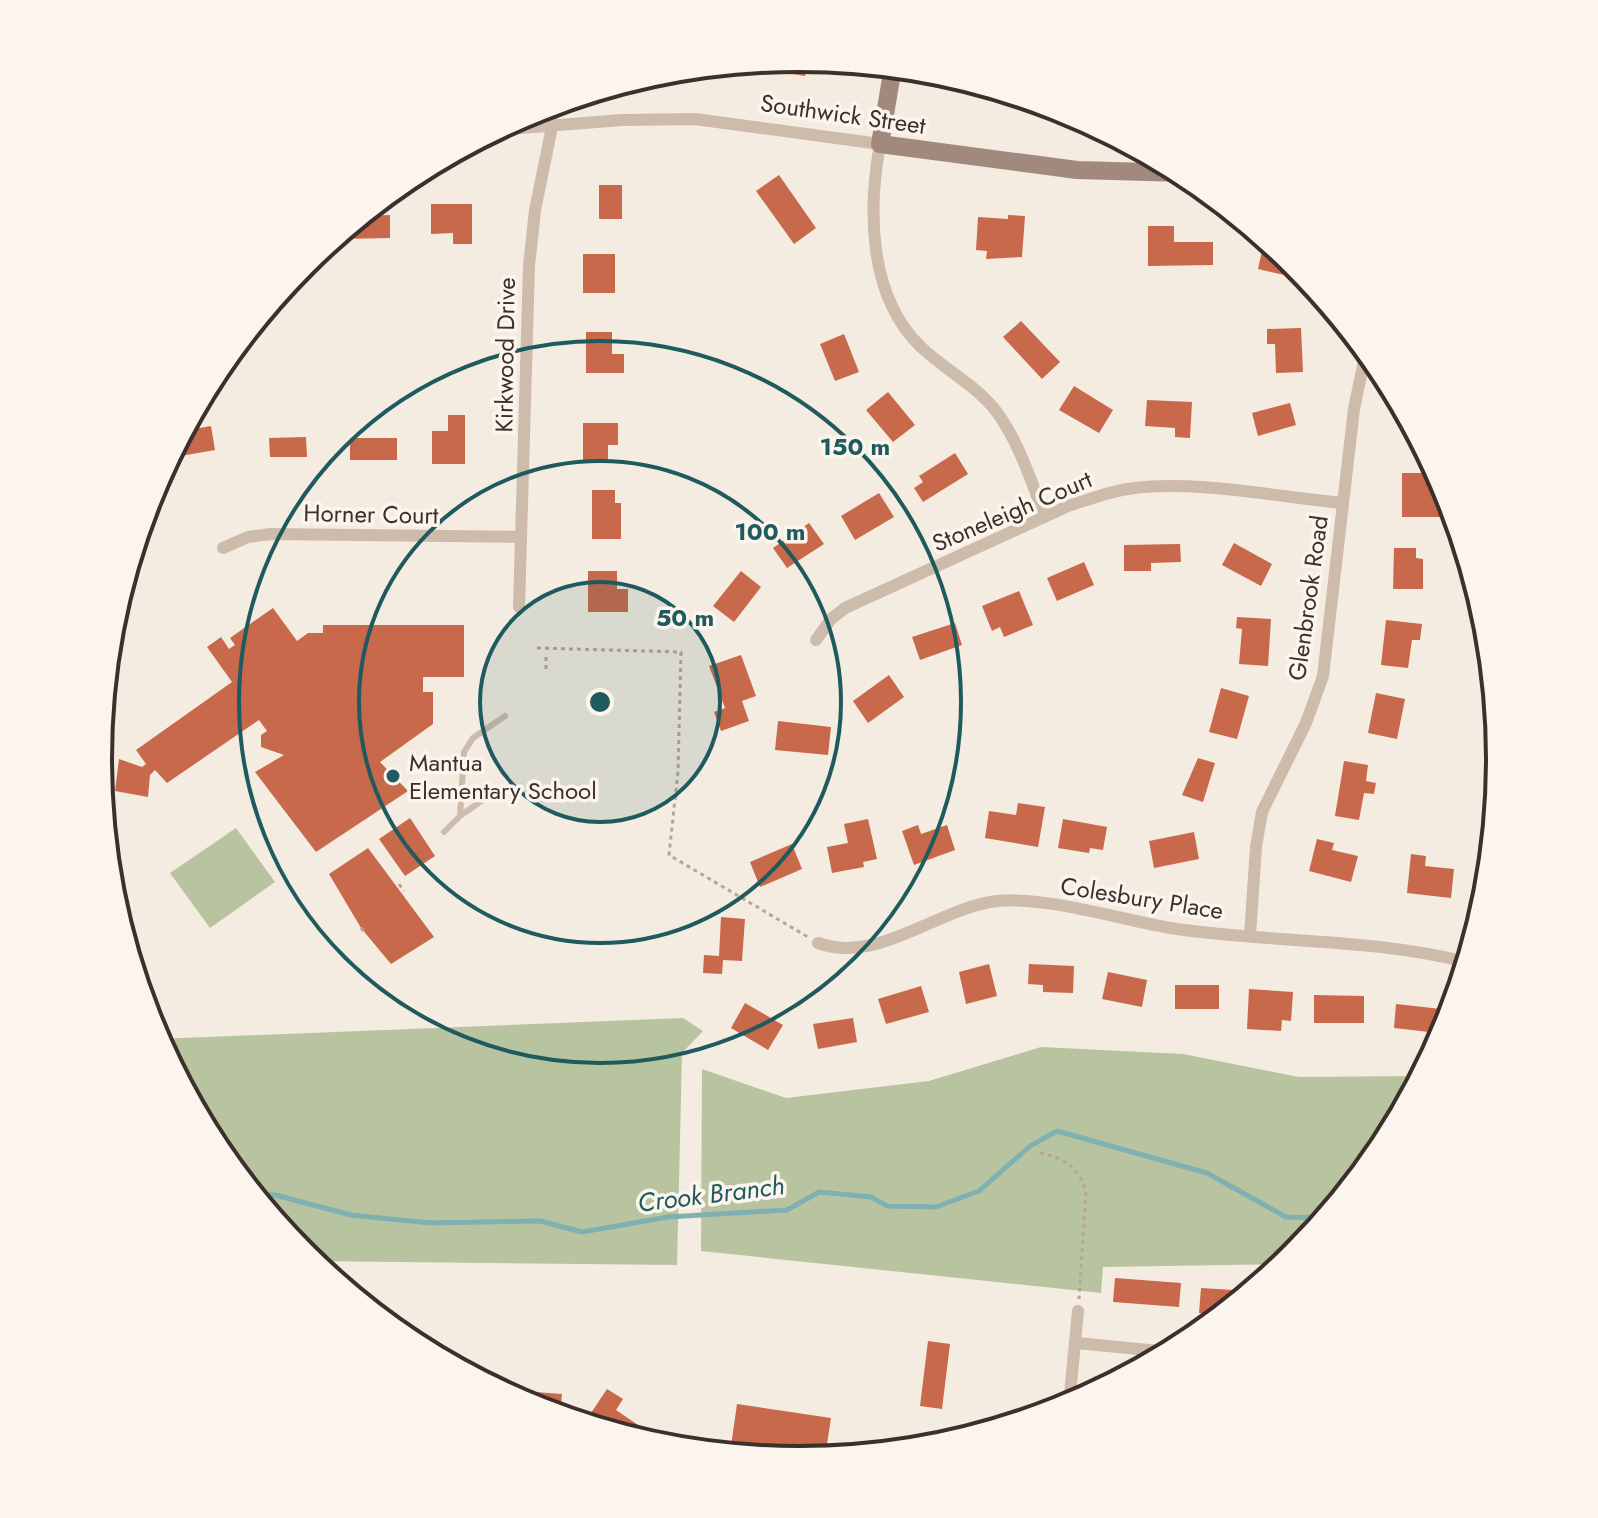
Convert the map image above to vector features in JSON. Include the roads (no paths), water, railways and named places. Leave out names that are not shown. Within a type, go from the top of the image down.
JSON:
[{"type":"street","points":[[891,78],[880,144],[873,226],[880,268],[893,305],[918,344],[975,388],[998,413],[1021,456],[1045,517]]},
{"type":"street","name":"Kirkwood Drive","points":[[519,607],[525,499],[529,266],[551,118]]},
{"type":"street","name":"Southwick Street","points":[[527,128],[622,120],[695,119],[1077,170],[1155,172]]},
{"type":"street","name":"Glenbrook Road","points":[[1250,935],[1256,847],[1262,812],[1306,723],[1323,676],[1354,409],[1363,367]]},
{"type":"street","name":"Stoneleigh Court","points":[[816,640],[831,619],[845,608],[1045,517],[1107,493],[1149,487],[1343,503]]},
{"type":"street","name":"Horner Court","points":[[223,548],[248,537],[270,534],[521,537]]},
{"type":"street","name":"Colesbury Place","points":[[818,943],[836,949],[858,948],[972,907],[1017,901],[1177,929],[1395,948],[1456,960]]},
{"type":"street","points":[[1071,1390],[1078,1311]]},
{"type":"street","points":[[1077,1343],[1149,1350]]},
{"type":"lane","points":[[460,816],[464,752],[473,738],[505,716]]},
{"type":"lane","points":[[444,832],[487,797]]},
{"type":"waterway","name":"Crook Branch","points":[[268,1195],[351,1215],[430,1223],[540,1221],[582,1232],[668,1217],[787,1210],[819,1192],[871,1197],[887,1206],[936,1207],[979,1191],[1030,1146],[1057,1131],[1207,1173],[1286,1217],[1311,1218]]},
{"type":"place","name":"Mantua Elementary School","points":[[393,776]]}]
